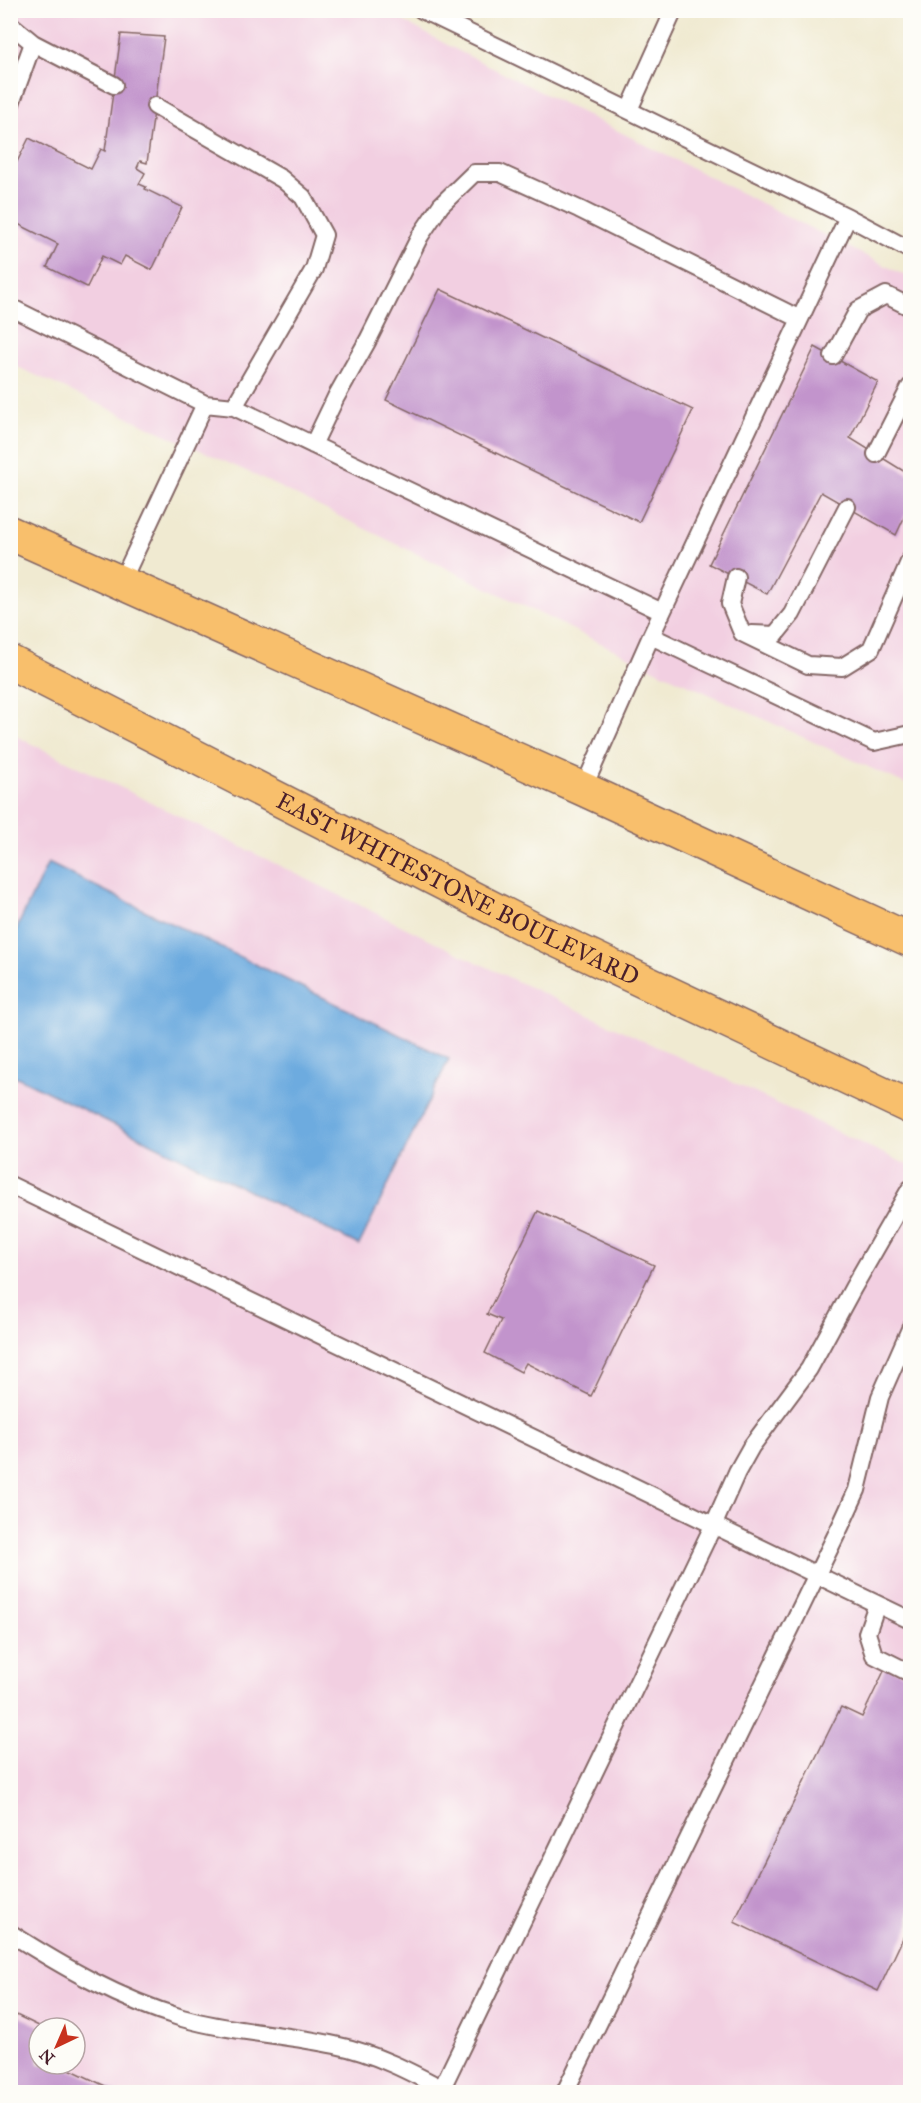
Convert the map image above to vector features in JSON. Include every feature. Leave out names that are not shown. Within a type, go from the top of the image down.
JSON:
[{"type":"main road","points":[[10,533],[584,789],[910,940]]},
{"type":"main road","name":"EAST WHITESTONE BOULEVARD","points":[[10,662],[539,932],[910,1107]]},
{"type":"lane","points":[[422,10],[848,217],[910,250]]},
{"type":"lane","points":[[629,110],[674,10]]},
{"type":"lane","points":[[10,24],[33,43],[114,85]]},
{"type":"lane","points":[[10,106],[33,43]]},
{"type":"lane","points":[[155,106],[282,179],[303,197],[324,235],[314,268],[234,406]]},
{"type":"lane","points":[[313,445],[420,236],[441,205],[474,173],[500,173],[579,209],[800,319]]},
{"type":"lane","points":[[584,789],[662,612],[848,217]]},
{"type":"lane","points":[[832,356],[858,310],[886,295],[910,308]]},
{"type":"lane","points":[[10,307],[205,404],[234,406],[662,612]]},
{"type":"lane","points":[[876,454],[910,387]]},
{"type":"lane","points":[[122,581],[205,404]]},
{"type":"lane","points":[[742,633],[775,635],[792,614],[847,507]]},
{"type":"lane","points":[[736,577],[730,604],[742,633],[808,665],[842,667],[871,649],[910,560]]},
{"type":"lane","points":[[651,636],[874,742],[910,734]]},
{"type":"lane","points":[[10,1185],[910,1620]]},
{"type":"lane","points":[[10,1933],[82,1977],[130,2000],[183,2018],[337,2045],[398,2066],[443,2091],[738,1472],[751,1447],[809,1370],[910,1189]]},
{"type":"lane","points":[[565,2092],[857,1490],[880,1397],[910,1329]]},
{"type":"lane","points":[[876,1604],[867,1633],[874,1655],[910,1673]]},
{"type":"shaded area","points":[[16,10],[385,11],[455,49],[910,278],[910,786],[656,670],[246,471],[11,364],[10,19]]},
{"type":"shaded area","points":[[10,733],[453,951],[910,1166],[910,2092],[11,2092]]},
{"type":"water","points":[[48,863],[449,1059],[359,1245],[11,1074],[11,940]]},
{"type":"building","points":[[121,34],[164,37],[147,163],[140,161],[137,168],[145,173],[139,184],[182,207],[152,270],[125,256],[120,265],[102,256],[87,287],[47,267],[58,244],[10,220],[10,176],[29,138],[91,169],[101,149],[105,151]]},
{"type":"building","points":[[440,289],[693,410],[639,522],[386,400]]},
{"type":"building","points":[[815,347],[878,382],[850,438],[910,475],[910,505],[896,535],[821,492],[767,594],[709,564]]},
{"type":"building","points":[[538,1211],[654,1265],[591,1396],[526,1363],[521,1372],[485,1353],[501,1320],[487,1314]]},
{"type":"building","points":[[886,1667],[910,1678],[910,1863],[908,1867],[910,1868],[910,1923],[878,1991],[734,1922],[841,1707],[862,1717]]},
{"type":"building","points":[[10,2012],[27,2020],[27,2076],[84,2076],[118,2092],[10,2092]]}]
